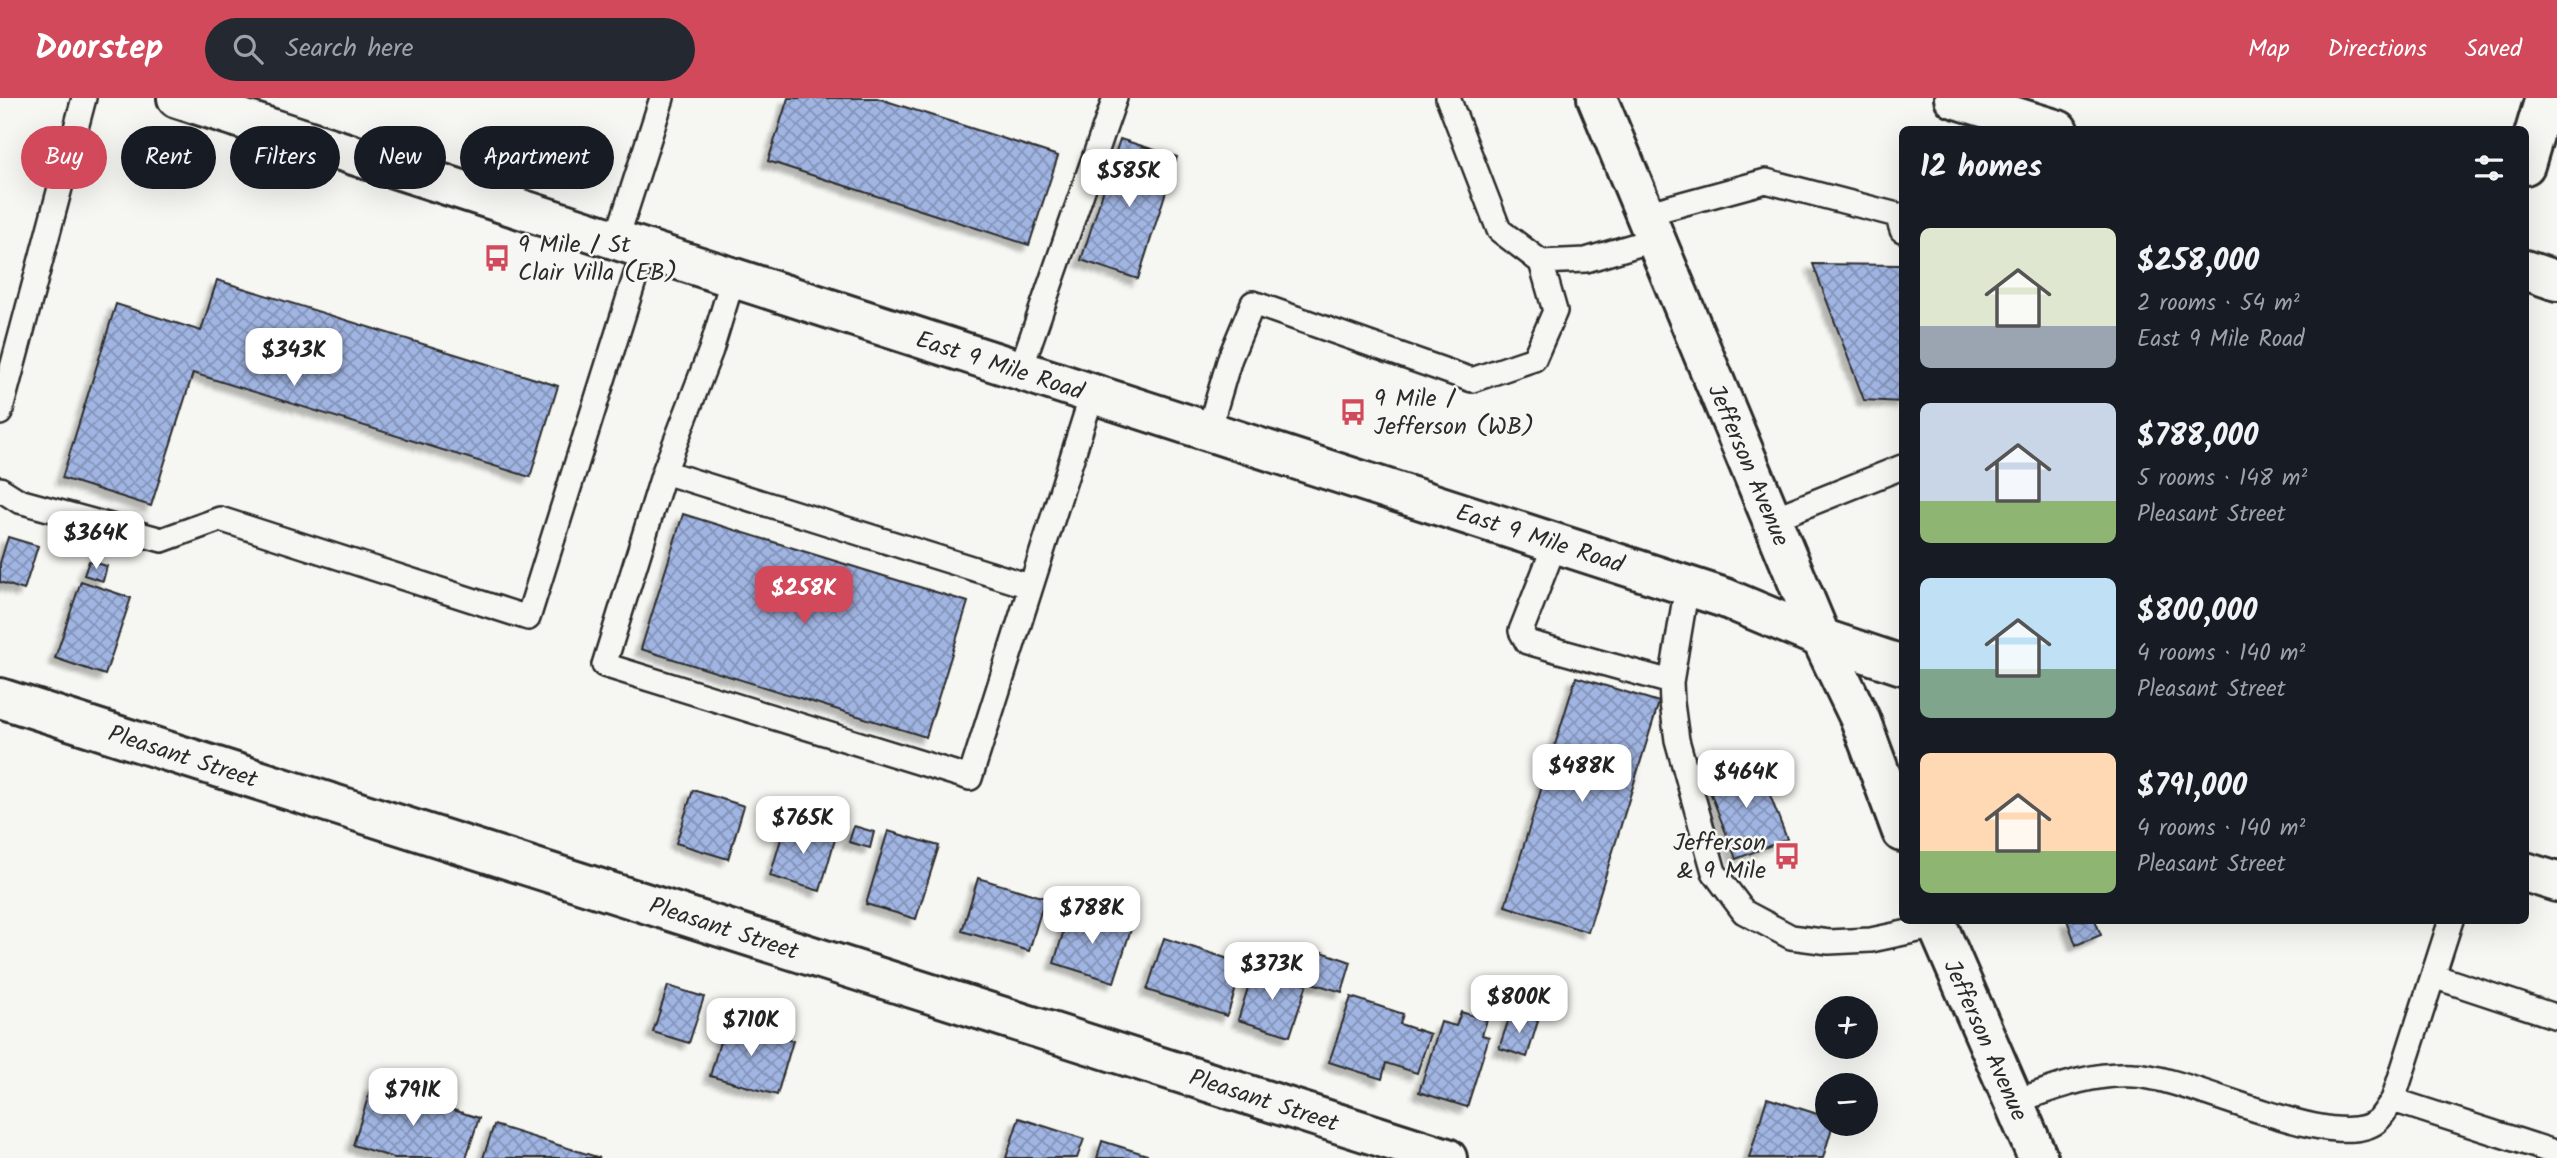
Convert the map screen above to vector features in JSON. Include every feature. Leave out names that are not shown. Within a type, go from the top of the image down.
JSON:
[{"type":"main road","name":"Jefferson Avenue","points":[[1597,98],[1821,638],[1860,719],[1899,824]]},
{"type":"main road","points":[[1954,98],[2046,126]]},
{"type":"main road","points":[[2529,150],[2544,98]]},
{"type":"main road","name":"East 9 Mile Road","points":[[198,101],[630,245],[1687,586],[1821,638],[1899,664]]},
{"type":"main road","points":[[2529,271],[2557,281]]},
{"type":"main road","name":"Pleasant Street","points":[[0,698],[1447,1158]]},
{"type":"main road","points":[[2529,873],[2557,882]]},
{"type":"main road","name":"Jefferson Avenue","points":[[1936,924],[2038,1158]]},
{"type":"lane","points":[[0,413],[83,98]]},
{"type":"lane","points":[[0,489],[19,501],[162,540],[220,519],[528,618],[630,245],[662,98]]},
{"type":"lane","points":[[1020,371],[1115,98]]},
{"type":"lane","points":[[1208,432],[1230,358],[1253,303],[1472,380],[1534,359],[1556,311],[1541,262],[1499,230],[1448,98]]},
{"type":"lane","points":[[1541,262],[1586,260],[1650,227],[1766,181],[1896,215],[1899,222]]},
{"type":"lane","points":[[733,278],[711,350],[664,472],[604,665],[970,778],[1091,395]]},
{"type":"lane","points":[[1772,519],[1899,468]]},
{"type":"lane","points":[[664,472],[1029,586]]},
{"type":"lane","points":[[1555,544],[1526,612],[1521,631],[1527,642],[1671,682]]},
{"type":"lane","points":[[1687,586],[1671,682],[1677,740],[1714,872],[1744,912],[1791,937],[1829,942],[1871,940],[1932,924]]},
{"type":"lane","points":[[2014,1102],[2090,1076],[2135,1075],[2173,1082],[2327,1130],[2357,1129],[2376,1122],[2393,1100],[2450,924]]},
{"type":"lane","points":[[2433,976],[2557,1017]]},
{"type":"lane","points":[[2393,1100],[2557,1153]]},
{"type":"building","points":[[788,98],[877,98],[1058,156],[1029,245],[768,161]]},
{"type":"building","points":[[1120,139],[1177,157],[1138,279],[1081,260]]},
{"type":"building","points":[[1813,264],[1899,265],[1899,402],[1864,400]]},
{"type":"building","points":[[217,280],[558,386],[530,477],[193,373],[151,506],[62,478],[116,304],[201,331]]},
{"type":"building","points":[[683,514],[968,602],[926,737],[641,649]]},
{"type":"building","points":[[8,537],[38,546],[24,590],[0,582],[0,563]]},
{"type":"building","points":[[89,561],[107,566],[103,581],[84,575]]},
{"type":"building","points":[[81,581],[131,598],[105,675],[55,658]]},
{"type":"building","points":[[1576,677],[1659,702],[1588,932],[1505,906]]},
{"type":"building","points":[[1757,762],[1787,839],[1736,859],[1706,781]]},
{"type":"building","points":[[693,790],[744,806],[728,859],[676,843]]},
{"type":"building","points":[[786,822],[836,836],[820,891],[770,876]]},
{"type":"building","points":[[854,826],[874,832],[870,848],[849,842]]},
{"type":"building","points":[[888,831],[939,846],[916,919],[866,904]]},
{"type":"building","points":[[978,878],[1045,898],[1029,951],[962,931]]},
{"type":"building","points":[[1070,910],[1131,929],[1114,982],[1054,963]]},
{"type":"building","points":[[2068,924],[2097,924],[2101,935],[2076,945]]},
{"type":"building","points":[[1164,938],[1244,964],[1227,1016],[1147,990]]},
{"type":"building","points":[[1322,952],[1351,962],[1342,992],[1312,983]]},
{"type":"building","points":[[1254,968],[1307,984],[1290,1036],[1238,1020]]},
{"type":"building","points":[[668,986],[704,997],[689,1043],[653,1032]]},
{"type":"building","points":[[1351,997],[1403,1014],[1400,1024],[1430,1034],[1417,1073],[1386,1063],[1382,1079],[1329,1062]]},
{"type":"building","points":[[1461,1012],[1487,1020],[1482,1035],[1489,1037],[1467,1107],[1419,1092],[1441,1022],[1456,1026]]},
{"type":"building","points":[[1511,1013],[1538,1021],[1527,1057],[1499,1048]]},
{"type":"building","points":[[726,1021],[793,1041],[777,1095],[710,1076]]},
{"type":"building","points":[[372,1085],[479,1118],[466,1158],[394,1158],[353,1145]]},
{"type":"building","points":[[1767,1098],[1815,1113],[1815,1136],[1829,1136],[1823,1158],[1749,1158]]},
{"type":"building","points":[[1019,1118],[1084,1139],[1077,1158],[1006,1158]]},
{"type":"building","points":[[494,1125],[600,1158],[483,1158]]},
{"type":"building","points":[[1102,1141],[1147,1155],[1146,1158],[1097,1158]]},
{"type":"place","name":"9 Mile / St Clair Villa (EB)","points":[[497,258]]},
{"type":"place","name":"9 Mile / Jefferson (WB)","points":[[1353,412]]},
{"type":"place","name":"Jefferson & 9 Mile","points":[[1787,856]]}]
